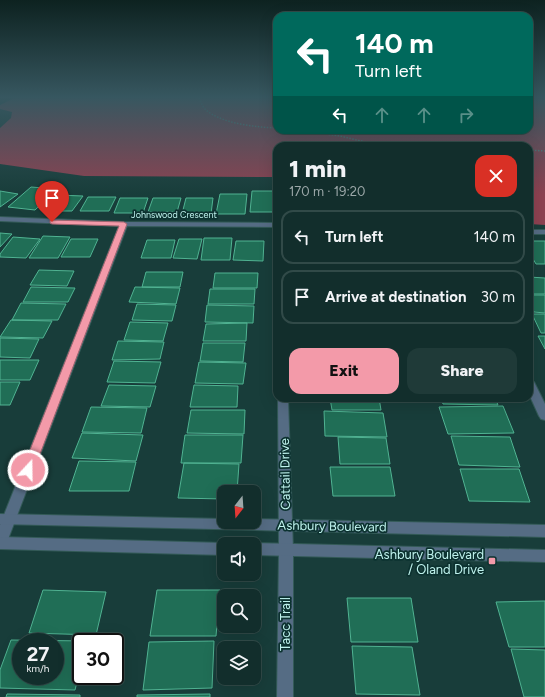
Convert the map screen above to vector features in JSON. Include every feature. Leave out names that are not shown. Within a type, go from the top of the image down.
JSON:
[{"type":"street","name":"Johnswood Crescent","points":[[0,219],[124,224],[273,225]]},
{"type":"street","points":[[124,224],[4,519],[0,542],[217,549]]},
{"type":"street","points":[[533,232],[545,232]]},
{"type":"street","points":[[533,390],[545,416]]},
{"type":"street","name":"Cattail Drive","points":[[283,402],[286,550]]},
{"type":"street","name":"Ashbury Boulevard","points":[[4,519],[545,531]]},
{"type":"street","points":[[261,549],[545,556]]},
{"type":"street","name":"Tacc Trail","points":[[285,697],[286,550]]},
{"type":"path","points":[[335,134],[370,142]]},
{"type":"path","points":[[533,150],[545,151]]},
{"type":"shaded area","points":[[0,131],[273,131],[273,134],[533,134],[533,131],[545,131],[545,225],[533,224],[533,142],[273,142],[273,177],[84,176],[0,164]]},
{"type":"building","points":[[31,187],[57,189],[35,210],[8,207]]},
{"type":"building","points":[[0,191],[18,194],[0,207]]},
{"type":"building","points":[[252,191],[273,191],[273,212],[250,212]]},
{"type":"building","points":[[220,194],[247,194],[245,214],[216,214]]},
{"type":"building","points":[[56,195],[83,196],[72,211],[44,211]]},
{"type":"building","points":[[88,197],[116,197],[109,211],[80,211]]},
{"type":"building","points":[[120,198],[148,198],[143,213],[114,213]]},
{"type":"building","points":[[153,198],[181,198],[177,212],[148,212]]},
{"type":"building","points":[[186,198],[213,198],[211,214],[182,214]]},
{"type":"building","points":[[0,233],[12,234],[0,247]]},
{"type":"building","points":[[43,236],[70,237],[58,258],[29,258]]},
{"type":"building","points":[[13,237],[40,239],[26,258],[0,257],[0,254]]},
{"type":"building","points":[[204,238],[232,238],[230,260],[201,260]]},
{"type":"building","points":[[71,239],[98,239],[90,257],[61,257]]},
{"type":"building","points":[[179,239],[202,239],[197,259],[173,258]]},
{"type":"building","points":[[147,240],[175,240],[171,258],[141,258]]},
{"type":"building","points":[[236,241],[264,241],[263,261],[233,260]]},
{"type":"building","points":[[533,241],[545,241],[545,264],[536,264],[533,259]]},
{"type":"building","points":[[39,270],[74,271],[67,286],[30,285]]},
{"type":"building","points":[[146,272],[183,272],[180,287],[142,287]]},
{"type":"building","points":[[215,273],[258,273],[257,288],[213,288]]},
{"type":"building","points":[[533,277],[545,278],[545,294],[533,294]]},
{"type":"building","points":[[31,287],[75,288],[68,302],[23,302]]},
{"type":"building","points":[[135,287],[180,288],[176,304],[129,302]]},
{"type":"building","points":[[210,289],[255,289],[254,304],[208,304]]},
{"type":"building","points":[[533,295],[545,295],[545,313],[534,312]]},
{"type":"building","points":[[21,303],[66,304],[58,320],[12,320]]},
{"type":"building","points":[[137,304],[176,305],[172,321],[132,320]]},
{"type":"building","points":[[207,305],[254,306],[253,323],[205,322]]},
{"type":"building","points":[[533,314],[545,314],[545,333],[541,333]]},
{"type":"building","points":[[11,320],[52,321],[43,338],[0,337]]},
{"type":"building","points":[[130,322],[168,323],[163,341],[124,340]]},
{"type":"building","points":[[247,323],[246,341],[203,341],[206,324]]},
{"type":"building","points":[[538,336],[545,336],[545,349]]},
{"type":"building","points":[[0,338],[39,339],[30,358],[0,357]]},
{"type":"building","points":[[118,341],[164,342],[160,359],[112,360]]},
{"type":"building","points":[[203,343],[245,343],[243,362],[200,361]]},
{"type":"building","points":[[0,360],[39,360],[30,380],[0,380]]},
{"type":"building","points":[[114,361],[161,362],[155,383],[107,382]]},
{"type":"building","points":[[199,362],[246,363],[243,384],[195,383]]},
{"type":"building","points":[[0,382],[20,382],[10,405],[0,405]]},
{"type":"building","points":[[109,385],[156,386],[150,407],[101,406]]},
{"type":"building","points":[[194,385],[238,386],[237,407],[190,407]]},
{"type":"building","points":[[331,402],[380,402],[381,410],[332,410]]},
{"type":"building","points":[[442,402],[497,402],[498,405],[443,404]]},
{"type":"building","points":[[503,406],[514,433],[448,434],[439,407]]},
{"type":"building","points":[[91,407],[147,408],[141,433],[82,432]]},
{"type":"building","points":[[191,410],[245,410],[244,434],[187,433]]},
{"type":"building","points":[[324,411],[383,413],[387,437],[325,436]]},
{"type":"building","points":[[82,433],[143,435],[136,461],[72,458]]},
{"type":"building","points":[[185,435],[243,435],[241,463],[181,463]]},
{"type":"building","points":[[451,436],[510,437],[520,467],[459,465]]},
{"type":"building","points":[[338,437],[386,438],[390,464],[340,464]]},
{"type":"building","points":[[79,461],[136,462],[129,491],[69,491]]},
{"type":"building","points":[[184,463],[239,464],[238,485],[217,485],[217,499],[178,498]]},
{"type":"building","points":[[330,467],[390,467],[395,496],[333,496]]},
{"type":"building","points":[[460,469],[519,469],[530,502],[469,501]]},
{"type":"building","points":[[43,590],[106,592],[96,633],[72,633],[72,634],[29,633]]},
{"type":"building","points":[[157,590],[217,590],[216,636],[150,636]]},
{"type":"building","points":[[347,598],[411,598],[418,642],[351,642]]},
{"type":"building","points":[[545,601],[545,647],[509,647],[496,602]]},
{"type":"building","points":[[11,640],[12,685],[64,685],[64,641],[72,641],[72,685],[76,685],[75,690],[0,688],[0,670]]},
{"type":"building","points":[[214,641],[212,688],[143,690],[149,642]]},
{"type":"building","points":[[352,646],[412,647],[420,695],[356,694]]},
{"type":"building","points":[[511,649],[545,650],[545,697],[524,697]]},
{"type":"building","points":[[7,694],[80,695],[80,697],[6,697]]},
{"type":"building","points":[[210,694],[210,697],[137,697],[137,695]]},
{"type":"place","name":"Ashbury Boulevard / Oland Drive","points":[[492,561]]},
{"type":"route","points":[[28,470],[124,224],[52,222]]}]
